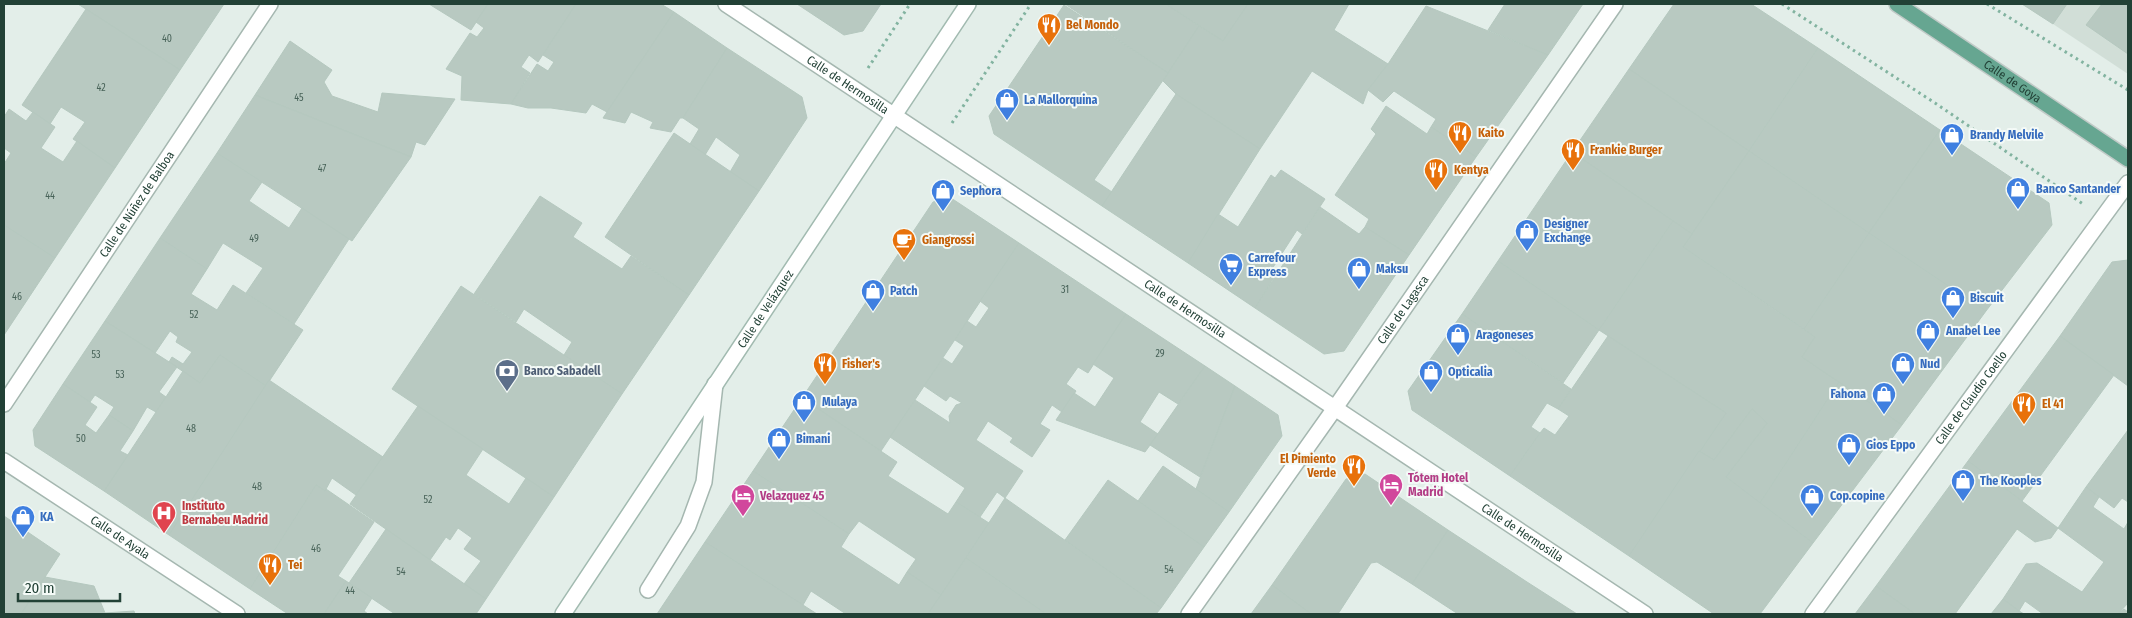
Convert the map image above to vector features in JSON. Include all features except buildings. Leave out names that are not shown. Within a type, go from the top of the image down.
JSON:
[{"type":"main road","name":"Calle de Goya","points":[[1897,4],[2128,159]]},
{"type":"street","name":"Calle de Núñez de Balboa","points":[[4,404],[270,4]]},
{"type":"street","name":"Calle de Hermosilla","points":[[726,4],[1645,614]]},
{"type":"street","name":"Calle de Velázquez","points":[[563,614],[968,4]]},
{"type":"street","name":"Calle de Lagasca","points":[[1189,614],[1335,408],[1615,4]]},
{"type":"street","name":"Calle de Claudio Coello","points":[[1813,614],[2128,182]]},
{"type":"street","points":[[648,590],[688,526],[704,482],[715,384]]},
{"type":"street","name":"Calle de Ayala","points":[[4,461],[237,614]]},
{"type":"path","points":[[855,89],[910,4]]},
{"type":"path","points":[[937,144],[1031,4]]},
{"type":"path","points":[[1782,4],[1935,102],[2103,218]]},
{"type":"path","points":[[1987,4],[2128,90]]},
{"type":"shaded area","points":[[2022,4],[2128,4],[2128,74],[2053,24]]},
{"type":"place","name":"Bel Mondo","points":[[1049,46]]},
{"type":"place","name":"La Mallorquina","points":[[1007,121]]},
{"type":"place","name":"Kaito","points":[[1460,154]]},
{"type":"place","name":"Brandy Melvile","points":[[1952,156]]},
{"type":"place","name":"Frankie Burger","points":[[1573,171]]},
{"type":"place","name":"Kentya","points":[[1436,191]]},
{"type":"place","name":"Banco Santander","points":[[2018,210]]},
{"type":"place","name":"Sephora","points":[[943,212]]},
{"type":"place","name":"Designer Exchange","points":[[1527,252]]},
{"type":"place","name":"Giangrossi","points":[[904,261]]},
{"type":"place","name":"Carrefour Express","points":[[1231,286]]},
{"type":"place","name":"Maksu","points":[[1359,290]]},
{"type":"place","name":"Patch","points":[[873,312]]},
{"type":"place","name":"Biscuit","points":[[1953,319]]},
{"type":"place","name":"Anabel Lee","points":[[1928,352]]},
{"type":"place","name":"Aragoneses","points":[[1458,356]]},
{"type":"place","name":"Fisher's","points":[[825,385]]},
{"type":"place","name":"Nud","points":[[1903,385]]},
{"type":"place","name":"Banco Sabadell","points":[[507,392]]},
{"type":"place","name":"Opticalia","points":[[1431,393]]},
{"type":"place","name":"Fahona","points":[[1884,415]]},
{"type":"place","name":"Mulaya","points":[[804,423]]},
{"type":"place","name":"El 41","points":[[2024,425]]},
{"type":"place","name":"Bimani","points":[[779,460]]},
{"type":"place","name":"Gios Eppo","points":[[1849,466]]},
{"type":"place","name":"El Pimiento Verde","points":[[1354,487]]},
{"type":"place","name":"The Kooples","points":[[1963,502]]},
{"type":"place","name":"Tótem Hotel Madrid","points":[[1391,506]]},
{"type":"place","name":"Velazquez 45","points":[[743,517]]},
{"type":"place","name":"Cop.copine","points":[[1812,517]]},
{"type":"place","name":"Instituto Bernabeu Madrid","points":[[164,534]]},
{"type":"place","name":"KA","points":[[23,538]]},
{"type":"place","name":"Tei","points":[[270,586]]}]
